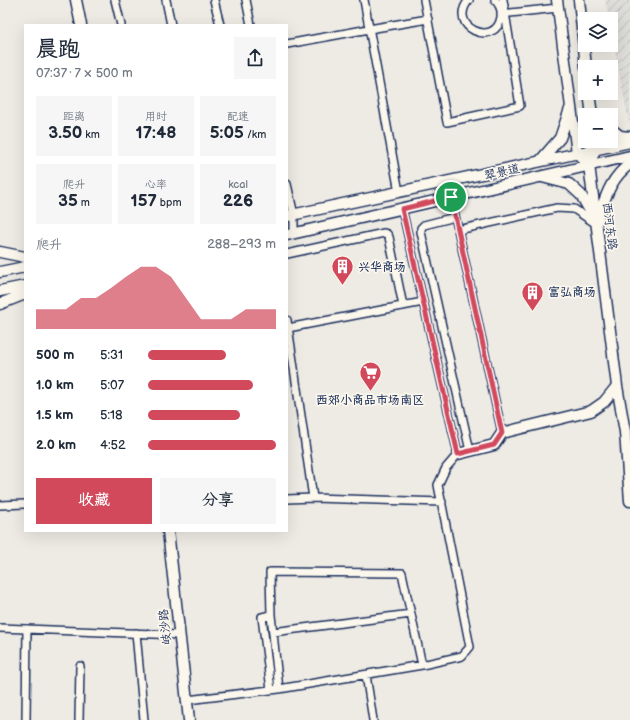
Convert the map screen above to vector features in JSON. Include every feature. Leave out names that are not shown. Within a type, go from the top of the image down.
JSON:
[{"type":"street","points":[[76,0],[81,24]]},
{"type":"street","points":[[115,0],[121,24]]},
{"type":"street","points":[[166,0],[171,24]]},
{"type":"street","points":[[214,0],[220,24]]},
{"type":"street","points":[[246,0],[251,24]]},
{"type":"street","points":[[364,0],[399,192]]},
{"type":"street","points":[[424,0],[447,122],[520,106],[503,14],[503,0]]},
{"type":"street","points":[[469,0],[463,16],[469,28],[474,31],[486,33],[492,30],[497,26],[503,14]]},
{"type":"street","points":[[495,0],[503,14]]},
{"type":"street","points":[[579,0],[585,60]]},
{"type":"street","points":[[503,14],[558,4],[577,153],[589,165]]},
{"type":"street","points":[[288,44],[428,19]]},
{"type":"street","points":[[540,161],[560,138],[571,105]]},
{"type":"street","points":[[618,134],[630,137]]},
{"type":"street","name":"翠景道","points":[[618,143],[630,142]]},
{"type":"street","name":"翠景道","points":[[290,215],[577,153],[588,148]]},
{"type":"street","name":"西河东路","points":[[594,148],[589,165],[617,386],[625,432],[630,501]]},
{"type":"street","name":"翠景道","points":[[290,234],[630,156]]},
{"type":"street","points":[[596,223],[612,182],[622,170],[630,164]]},
{"type":"street","points":[[541,176],[569,184],[581,195],[596,223]]},
{"type":"street","points":[[288,194],[290,234]]},
{"type":"street","points":[[451,197],[502,433]]},
{"type":"street","points":[[458,230],[557,208],[574,209],[596,223]]},
{"type":"street","points":[[402,209],[458,454]]},
{"type":"street","points":[[455,217],[424,225],[421,228],[421,232],[470,451]]},
{"type":"street","points":[[288,254],[384,233],[387,234],[389,237],[403,306]]},
{"type":"street","points":[[0,252],[24,257]]},
{"type":"street","points":[[0,272],[24,267]]},
{"type":"street","points":[[0,291],[24,286]]},
{"type":"street","points":[[0,304],[24,294]]},
{"type":"street","points":[[313,498],[288,328],[423,302]]},
{"type":"street","points":[[187,700],[279,689],[422,665],[462,656],[470,647],[438,485],[446,468],[458,454],[494,445],[502,433],[591,411],[604,402],[617,386]]},
{"type":"street","points":[[288,499],[313,498],[442,502]]},
{"type":"street","points":[[0,505],[24,504]]},
{"type":"street","name":"岐沙路","points":[[168,532],[189,720]]},
{"type":"street","points":[[279,689],[271,615],[270,572],[402,573],[422,665]]},
{"type":"street","points":[[273,632],[411,614]]},
{"type":"street","points":[[271,615],[262,617],[271,690]]},
{"type":"street","points":[[0,628],[179,635]]},
{"type":"street","points":[[26,720],[27,629]]},
{"type":"street","points":[[136,633],[144,720]]},
{"type":"street","points":[[79,720],[80,666]]},
{"type":"street","points":[[366,675],[373,720]]},
{"type":"shaded area","points":[[605,0],[630,0],[630,122],[618,67],[618,60],[617,60],[615,52],[618,52],[618,12],[608,12]]},
{"type":"place","name":"兴华商场","points":[[342,286]]},
{"type":"place","name":"富弘商场","points":[[532,312]]},
{"type":"place","name":"西郊小商品市场南区","points":[[370,392]]},
{"type":"route","points":[[451,197],[502,433],[494,445],[458,454],[402,209],[451,197]]}]
